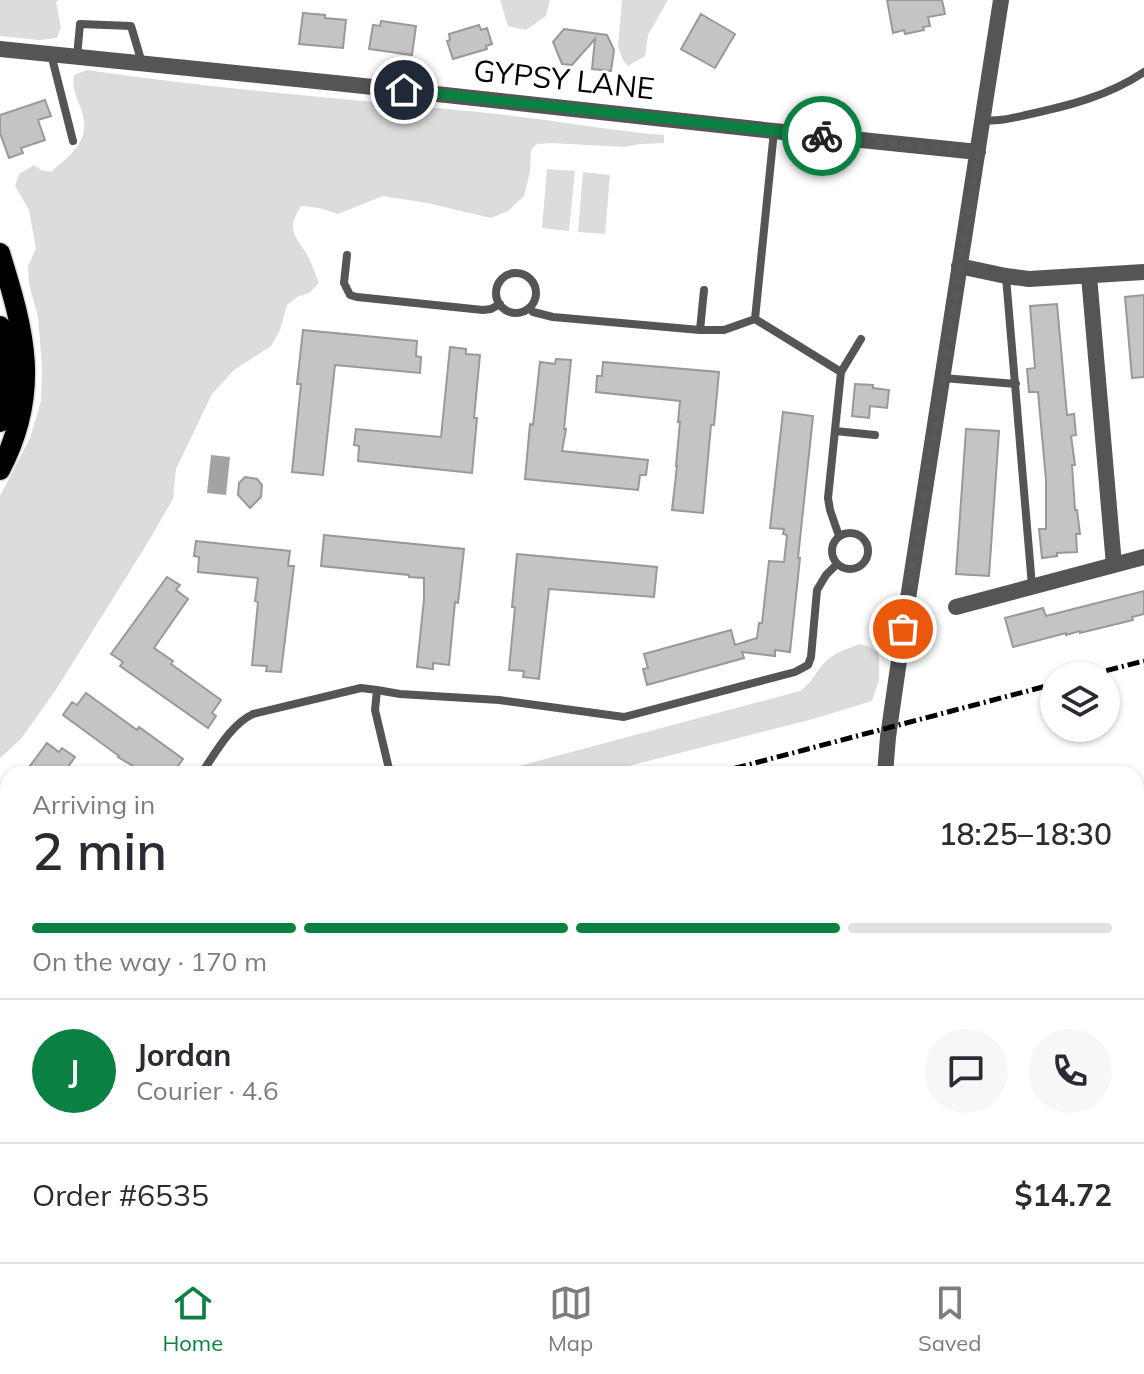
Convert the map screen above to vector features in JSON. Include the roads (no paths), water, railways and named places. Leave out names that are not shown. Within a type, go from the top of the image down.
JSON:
[{"type":"main road","points":[[0,253],[20,326],[26,368],[19,429],[0,470]]},
{"type":"main road","points":[[0,326],[6,369],[0,422]]},
{"type":"street","points":[[886,766],[894,689],[1001,0]]},
{"type":"street","name":"GYPSY LANE","points":[[0,49],[978,152]]},
{"type":"street","points":[[959,266],[1029,279],[1144,272]]},
{"type":"street","points":[[1089,276],[1114,565]]},
{"type":"street","points":[[956,607],[1144,557]]},
{"type":"lane","points":[[77,57],[80,24],[131,26],[142,63]]},
{"type":"lane","points":[[51,54],[73,141]]},
{"type":"lane","points":[[982,120],[998,121],[1077,103],[1120,86],[1144,72]]},
{"type":"lane","points":[[755,319],[774,131]]},
{"type":"lane","points":[[347,255],[344,283],[350,295],[483,310],[500,304]]},
{"type":"lane","points":[[519,273],[530,279],[536,290],[529,308],[510,312],[500,304],[497,285],[506,275],[519,273]]},
{"type":"lane","points":[[1006,276],[1032,587]]},
{"type":"lane","points":[[700,330],[704,290]]},
{"type":"lane","points":[[529,308],[553,317],[700,330],[724,330],[755,319]]},
{"type":"lane","points":[[755,319],[841,372]]},
{"type":"lane","points":[[839,536],[828,498],[841,372],[861,339]]},
{"type":"lane","points":[[942,378],[1016,384]]},
{"type":"lane","points":[[835,431],[875,435]]},
{"type":"lane","points":[[849,532],[860,535],[868,553],[864,562],[855,568],[843,568],[837,564],[831,548],[839,536],[849,532]]},
{"type":"lane","points":[[207,766],[234,729],[253,714],[354,689],[499,700],[624,717],[795,672],[808,665],[817,590],[837,564]]},
{"type":"lane","points":[[377,690],[375,710],[388,766]]},
{"type":"railway","points":[[1120,667],[1144,661]]},
{"type":"railway","points":[[743,766],[1040,688]]}]
